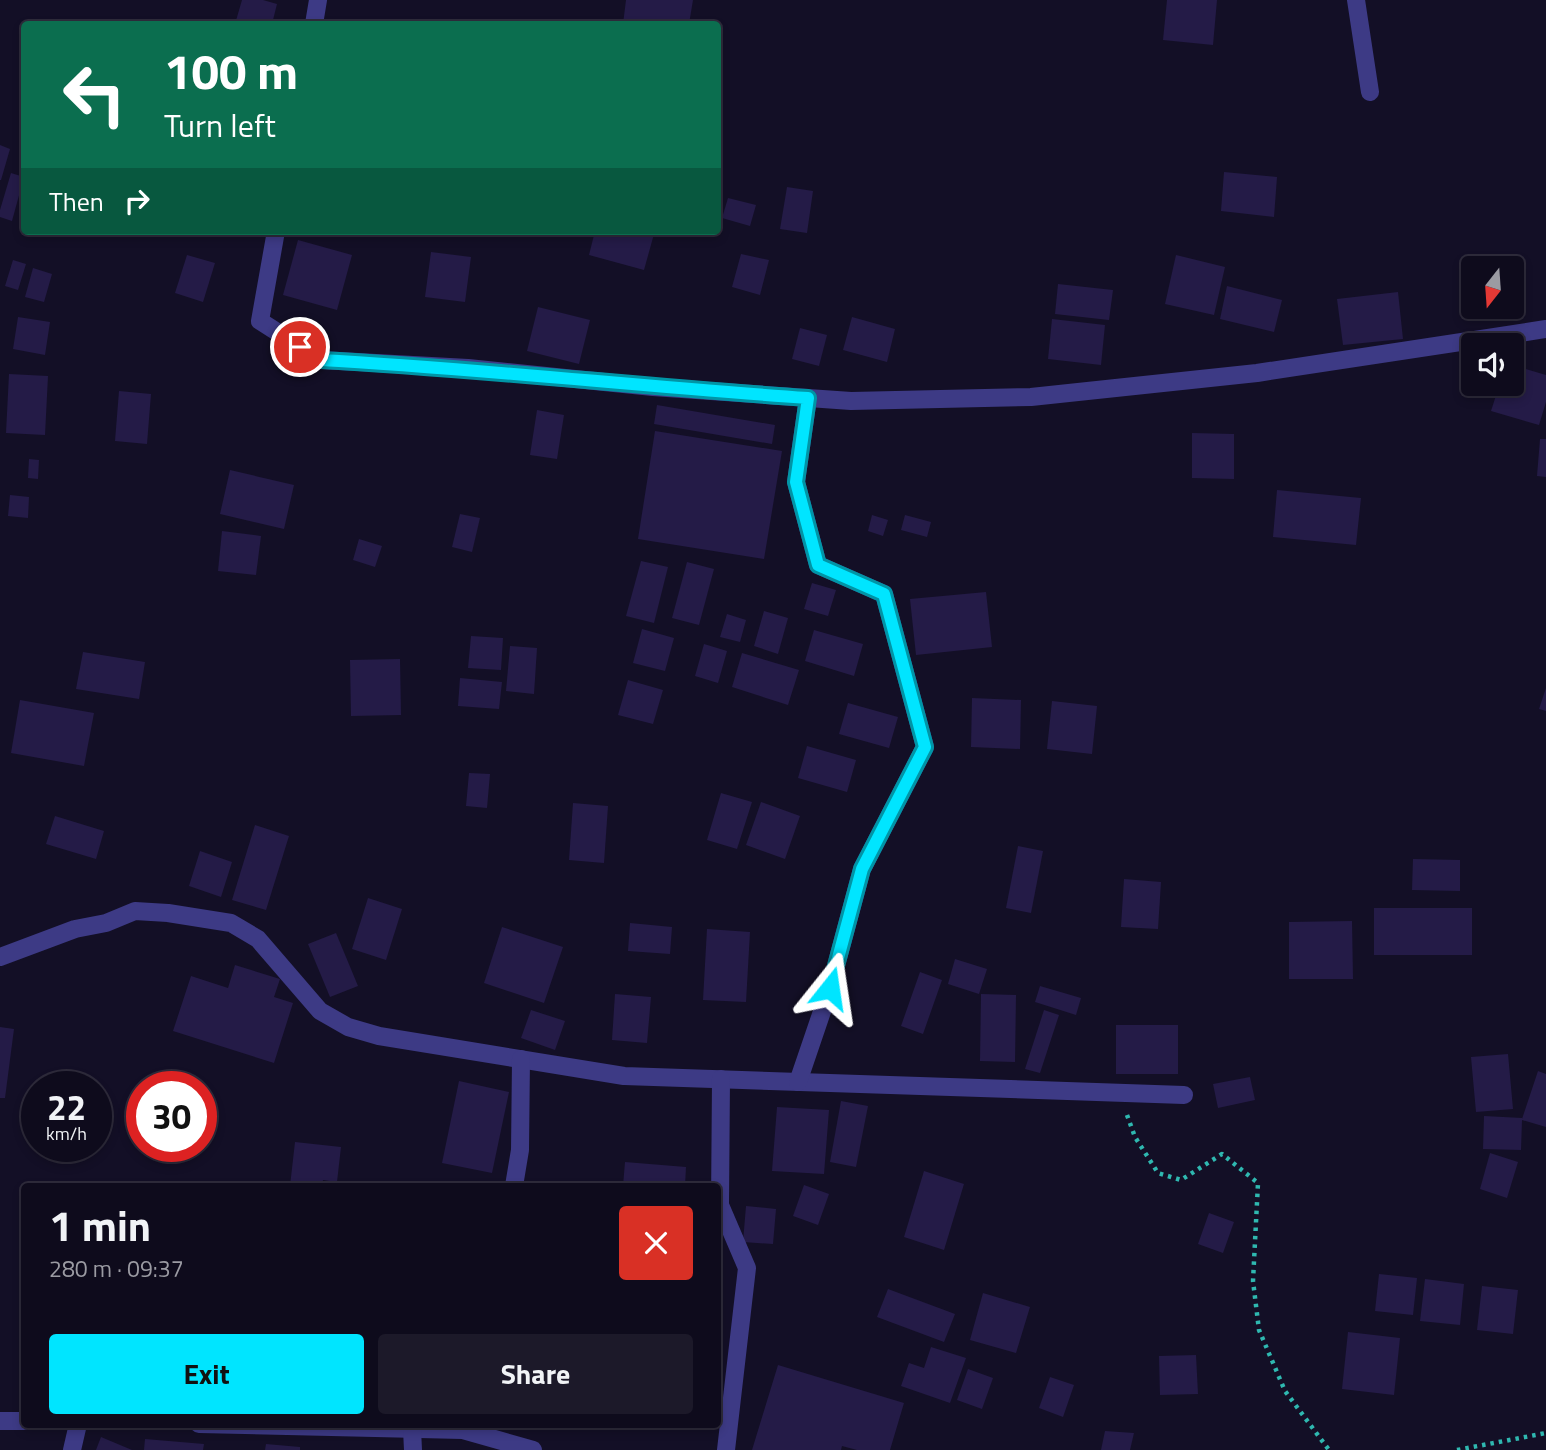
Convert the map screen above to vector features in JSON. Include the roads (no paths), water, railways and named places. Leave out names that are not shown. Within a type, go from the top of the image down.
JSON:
[{"type":"street","points":[[314,21],[318,0]]},
{"type":"street","points":[[1356,0],[1370,93]]},
{"type":"street","points":[[275,235],[260,321],[321,360],[468,368],[653,387],[851,401],[1031,397],[1257,373],[1546,329]]},
{"type":"street","points":[[798,1082],[830,988],[862,869],[925,747],[884,594],[818,565],[796,482],[808,398]]},
{"type":"street","points":[[0,957],[75,929],[106,923],[135,911],[168,913],[231,923],[258,939],[320,1011],[348,1027],[379,1036],[624,1076],[1184,1095]]},
{"type":"street","points":[[514,1183],[520,1150],[521,1059]]},
{"type":"street","points":[[720,1183],[721,1079]]},
{"type":"street","points":[[721,1207],[747,1268],[726,1450]]},
{"type":"street","points":[[0,1421],[21,1421]]},
{"type":"street","points":[[72,1450],[77,1428]]},
{"type":"street","points":[[370,1428],[463,1430],[533,1450]]},
{"type":"street","points":[[412,1429],[413,1450]]}]
